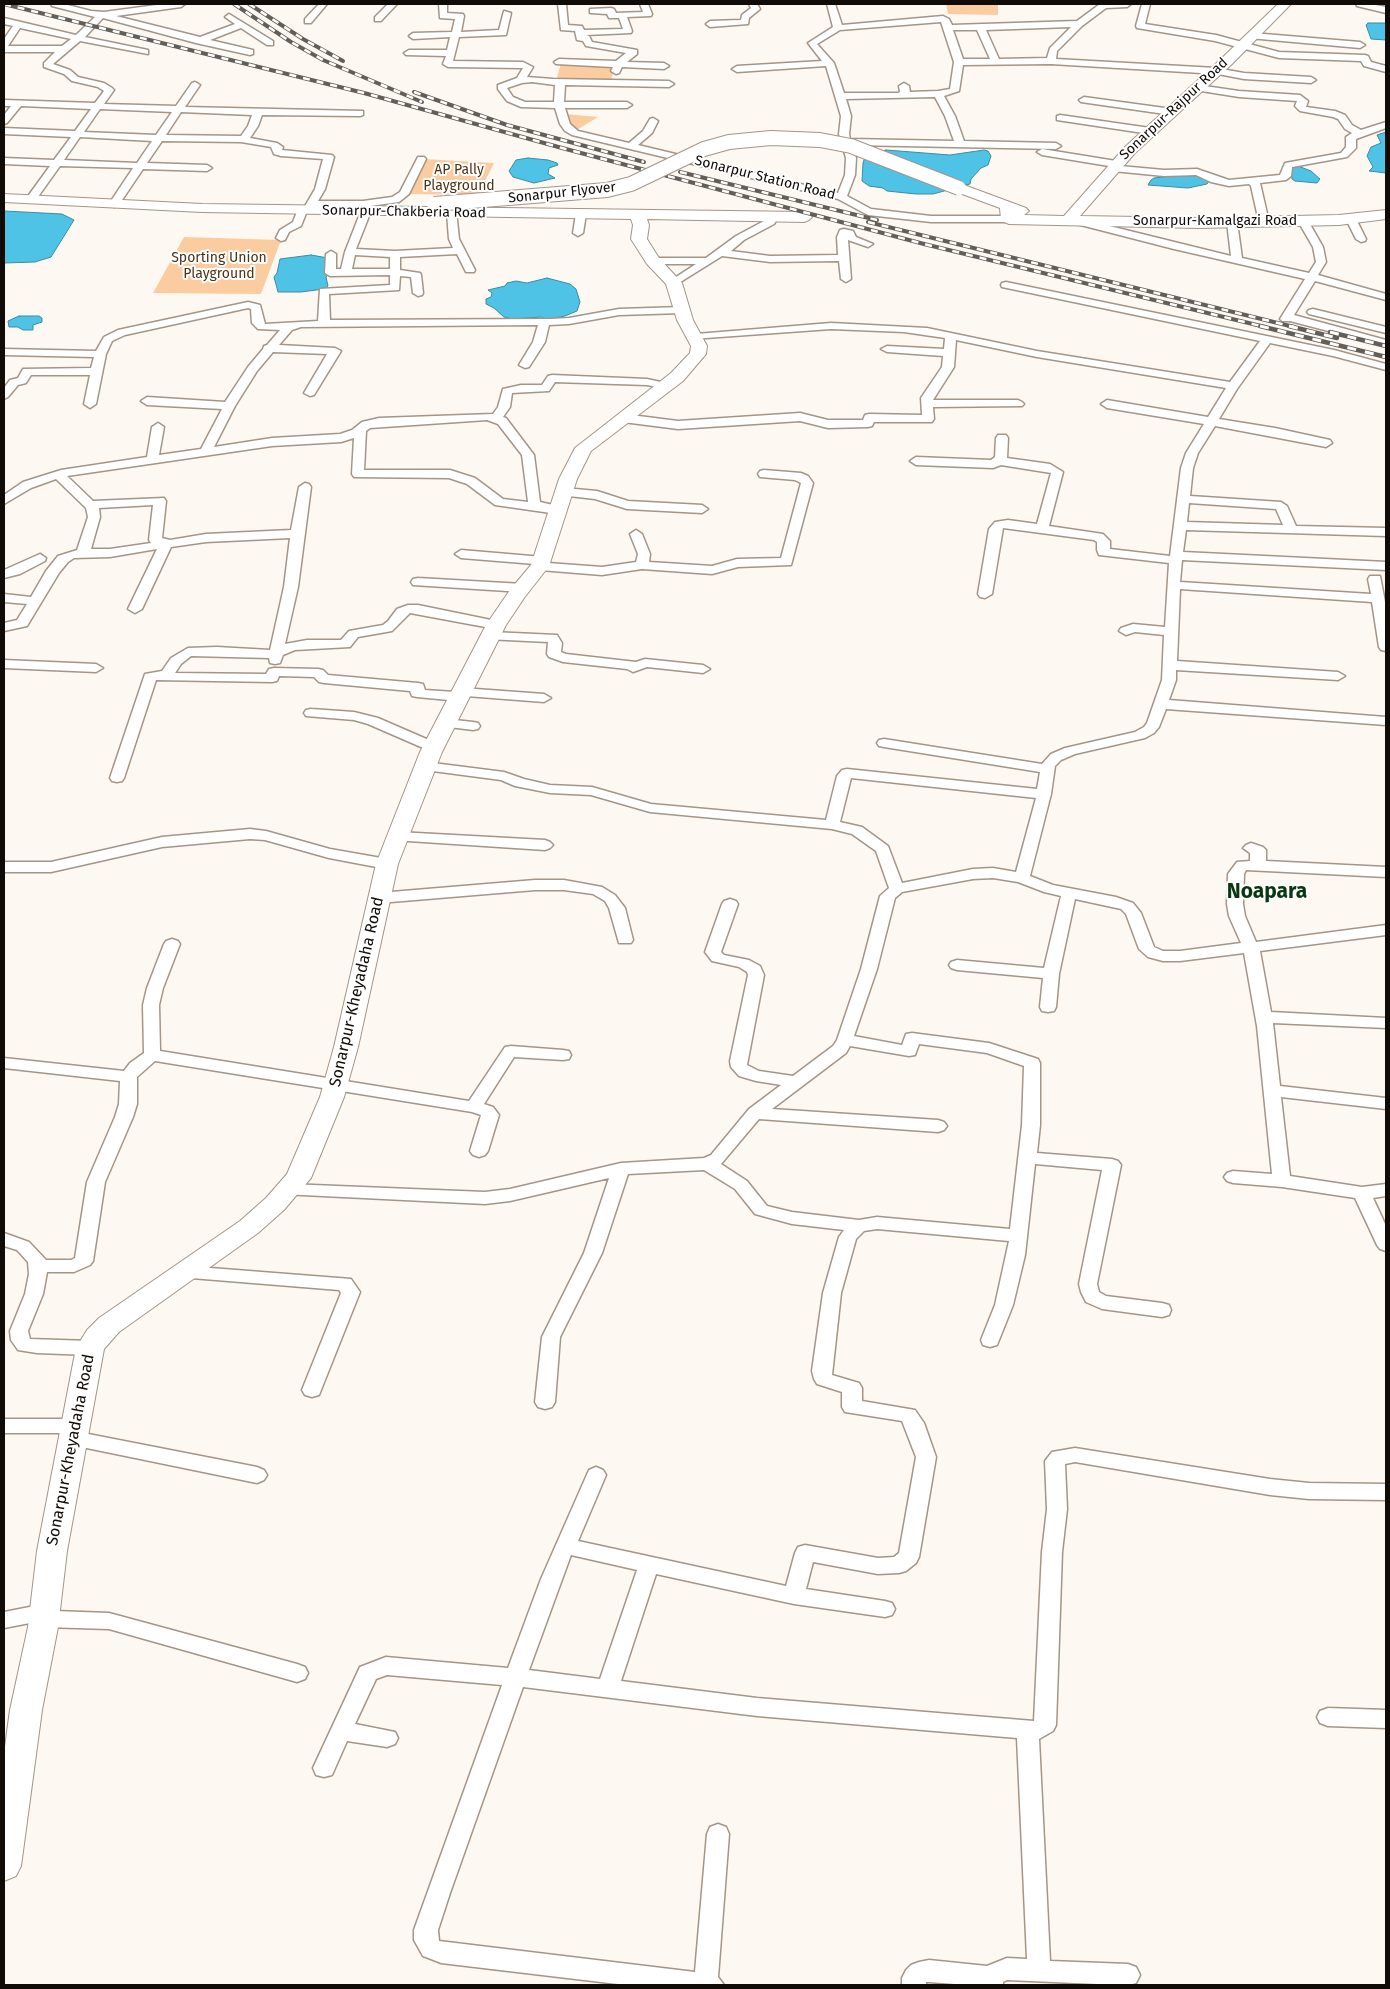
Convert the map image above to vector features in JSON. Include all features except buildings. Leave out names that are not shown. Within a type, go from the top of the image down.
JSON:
[{"type":"main road","name":"Sonarpur-Rajpur Road","points":[[1069,219],[1114,166],[1285,4]]},
{"type":"main road","name":"Sonarpur Flyover","points":[[307,208],[360,208],[434,204],[607,190],[631,184],[704,148],[743,140],[771,138],[803,139],[851,146],[959,188],[1008,212],[1044,219]]},
{"type":"main road","name":"Sonarpur-Chakberia Road","points":[[4,198],[216,208],[307,208],[366,211],[638,216],[804,217]]},
{"type":"main road","name":"Sonarpur-Kamalgazi Road","points":[[1044,219],[1264,222],[1352,219],[1386,215]]},
{"type":"main road","points":[[638,216],[642,225],[639,239],[653,261],[674,283],[684,320],[696,337]]},
{"type":"main road","name":"Sonarpur-Kheyadaha Road","points":[[4,1866],[26,1710],[44,1616],[52,1552],[90,1348],[97,1337],[109,1325],[249,1227],[298,1178],[336,1084],[387,864],[429,756],[493,630],[542,563],[553,503],[584,448],[677,377],[698,354],[700,346],[696,337]]},
{"type":"street","points":[[55,4],[250,52]]},
{"type":"street","points":[[31,199],[109,90],[96,84],[76,80],[67,72],[47,65],[88,30],[102,15],[141,7],[181,4]]},
{"type":"street","points":[[308,21],[323,4]]},
{"type":"street","points":[[378,19],[393,4]]},
{"type":"street","points":[[443,4],[443,16],[460,16],[448,62],[454,65],[523,65],[528,67],[521,80]]},
{"type":"street","points":[[562,4],[564,28],[580,28],[580,38],[586,38],[589,44],[639,51],[617,68],[613,83]]},
{"type":"street","points":[[593,12],[611,11],[612,16],[648,14],[644,4]]},
{"type":"street","points":[[710,24],[745,22],[745,17],[756,9],[753,4]]},
{"type":"street","points":[[831,4],[838,28]]},
{"type":"street","points":[[1360,4],[1386,10]]},
{"type":"street","points":[[1050,61],[1053,50],[1079,24],[1104,5],[1146,5],[1140,26],[1248,40],[1360,45]]},
{"type":"street","points":[[413,36],[502,35],[507,13]]},
{"type":"street","points":[[580,33],[628,31],[630,26],[622,15]]},
{"type":"street","points":[[229,18],[270,43]]},
{"type":"street","points":[[841,96],[904,90],[938,94],[954,91],[959,62],[945,20],[935,19],[881,26],[838,28],[812,43],[814,48],[829,63],[846,116],[844,134],[851,158],[850,175],[842,197]]},
{"type":"street","points":[[4,21],[145,52]]},
{"type":"street","points":[[948,28],[1079,24]]},
{"type":"street","points":[[4,47],[18,25]]},
{"type":"street","points":[[199,40],[241,25]]},
{"type":"street","points":[[980,27],[995,60]]},
{"type":"street","points":[[1248,40],[1279,55],[1365,58],[1367,64],[1386,69]]},
{"type":"street","points":[[598,46],[597,54],[590,58],[588,63],[646,72]]},
{"type":"street","points":[[4,47],[64,49]]},
{"type":"street","points":[[410,53],[450,53]]},
{"type":"street","points":[[1279,55],[1276,67],[1306,71]]},
{"type":"street","name":"Sonarpur Station Road","points":[[588,63],[558,58],[559,104],[568,129],[587,136],[842,197],[868,212],[887,216],[932,219],[1008,212]]},
{"type":"street","points":[[959,62],[995,60],[1050,61],[1216,71],[1244,76],[1311,80]]},
{"type":"street","points":[[737,69],[829,63]]},
{"type":"street","points":[[617,68],[664,66]]},
{"type":"street","points":[[773,66],[778,76]]},
{"type":"street","points":[[627,105],[520,104],[510,99],[500,86],[521,80],[542,80],[560,87],[630,81],[669,84]]},
{"type":"street","points":[[114,204],[195,85]]},
{"type":"street","points":[[1198,88],[1239,94],[1300,98],[1302,101],[1300,106],[1303,109],[1335,114],[1342,117],[1348,127],[1358,133]]},
{"type":"street","points":[[938,94],[950,116],[960,143]]},
{"type":"street","points":[[1084,100],[1172,112]]},
{"type":"street","points":[[4,103],[258,112],[360,113]]},
{"type":"street","points":[[4,121],[19,104]]},
{"type":"street","points":[[244,139],[253,126],[258,112]]},
{"type":"street","points":[[1060,118],[1150,131]]},
{"type":"street","points":[[631,146],[647,133],[653,121]]},
{"type":"street","points":[[992,144],[993,150],[1040,152],[1164,173],[1197,172],[1222,182],[1252,182],[1286,176],[1287,168],[1293,163],[1344,155],[1351,148],[1351,136],[1386,125]]},
{"type":"street","points":[[4,131],[160,138],[244,139],[274,145],[278,147],[277,152],[281,154],[330,157],[320,189],[297,224],[285,230],[281,238]]},
{"type":"street","points":[[846,142],[1056,146]]},
{"type":"street","points":[[307,208],[395,200],[404,194],[421,159]]},
{"type":"street","points":[[4,161],[207,168]]},
{"type":"street","points":[[1252,182],[1256,185],[1264,222]]},
{"type":"street","points":[[346,272],[350,252],[366,211]]},
{"type":"street","points":[[452,212],[454,239],[470,270]]},
{"type":"street","points":[[578,233],[581,214]]},
{"type":"street","points":[[674,283],[721,253],[740,238],[770,222],[774,216]]},
{"type":"street","points":[[1069,219],[1313,277],[1386,297]]},
{"type":"street","points":[[1352,219],[1361,239]]},
{"type":"street","points":[[1289,314],[1321,262],[1318,248],[1303,221]]},
{"type":"street","points":[[1232,222],[1236,260]]},
{"type":"street","points":[[846,279],[842,237],[844,232],[849,232],[852,239],[868,244]]},
{"type":"street","points":[[350,252],[395,254],[459,251]]},
{"type":"street","points":[[721,253],[770,259],[844,258]]},
{"type":"street","points":[[331,254],[330,273],[395,272],[416,275],[418,293]]},
{"type":"street","points":[[324,323],[324,292],[395,288],[395,254]]},
{"type":"street","points":[[653,261],[707,261]]},
{"type":"street","points":[[1006,285],[1334,353],[1386,367]]},
{"type":"street","points":[[90,404],[100,354],[108,340],[122,332],[242,305],[256,307],[258,323],[262,327],[291,327]]},
{"type":"street","points":[[206,451],[229,406],[252,368],[288,328],[300,324],[544,322],[569,321],[619,312],[682,310]]},
{"type":"street","points":[[1289,314],[1386,330]]},
{"type":"street","points":[[1289,314],[1386,342]]},
{"type":"street","points":[[525,364],[538,342],[544,322]]},
{"type":"street","points":[[696,337],[830,326],[904,329],[951,336],[1037,354],[1234,386]]},
{"type":"street","points":[[623,418],[678,425],[800,417],[828,424],[868,424],[869,418],[928,419],[927,403],[930,391],[948,367],[951,336]]},
{"type":"street","points":[[1022,878],[1044,794],[1048,765],[1056,757],[1070,750],[1140,735],[1150,730],[1154,724],[1170,680],[1173,585],[1184,483],[1192,454],[1234,386],[1266,340]]},
{"type":"street","points":[[268,348],[334,351],[310,393]]},
{"type":"street","points":[[887,349],[949,353]]},
{"type":"street","points":[[4,352],[100,354]]},
{"type":"street","points":[[6,390],[14,382],[22,381],[27,371],[97,372]]},
{"type":"street","points":[[496,418],[504,407],[507,391],[521,388],[545,389],[552,378],[647,382],[666,386]]},
{"type":"street","points":[[147,401],[229,406]]},
{"type":"street","points":[[927,403],[1018,404]]},
{"type":"street","points":[[1107,404],[1275,432],[1326,443]]},
{"type":"street","points":[[4,500],[21,489],[58,475],[272,442],[341,438],[360,430],[366,425],[379,422],[486,416],[496,418],[502,422],[528,455],[534,503],[553,503],[597,495],[627,505],[702,509]]},
{"type":"street","points":[[152,461],[158,427]]},
{"type":"street","points":[[360,430],[358,474],[450,474],[470,481],[500,502],[553,503]]},
{"type":"street","points":[[1000,461],[1002,438]]},
{"type":"street","points":[[916,462],[986,465],[1000,461],[1050,468],[1057,472],[1042,529]]},
{"type":"street","points":[[461,554],[602,571],[642,565],[712,570],[738,563],[786,562],[807,483],[804,479],[797,476],[764,474]]},
{"type":"street","points":[[58,475],[91,505],[94,517],[83,553]]},
{"type":"street","points":[[4,486],[21,489]]},
{"type":"street","points":[[118,778],[150,678],[272,678],[275,654],[291,587],[296,534],[305,486]]},
{"type":"street","points":[[1182,499],[1281,506],[1291,529]]},
{"type":"street","points":[[91,505],[160,501],[155,540],[167,543]]},
{"type":"street","points":[[985,594],[995,529],[999,525],[1008,524],[1098,537],[1104,541],[1102,550],[1109,553],[1176,558],[1386,566]]},
{"type":"street","points":[[1179,526],[1386,532]]},
{"type":"street","points":[[4,627],[22,623],[53,570],[63,559],[83,553],[110,553],[206,538],[296,534]]},
{"type":"street","points":[[636,534],[644,554],[642,565]]},
{"type":"street","points":[[134,609],[167,543]]},
{"type":"street","points":[[4,574],[15,571],[40,558]]},
{"type":"street","points":[[1375,579],[1386,647]]},
{"type":"street","points":[[418,582],[523,588]]},
{"type":"street","points":[[1173,585],[1378,598]]},
{"type":"street","points":[[4,598],[36,601]]},
{"type":"street","points":[[160,677],[167,675],[176,662],[188,652],[217,651],[275,654],[292,646],[345,644],[354,634],[387,628],[393,624],[402,612],[408,609],[418,609],[493,630],[552,638],[555,643],[554,654],[563,658],[632,665],[634,668],[644,663],[703,669]]},
{"type":"street","points":[[1126,631],[1133,628],[1172,632]]},
{"type":"street","points":[[4,664],[96,668]]},
{"type":"street","points":[[1170,665],[1338,676]]},
{"type":"street","points":[[274,672],[318,673],[324,679],[418,687],[417,693],[544,698]]},
{"type":"street","points":[[1161,704],[1386,721]]},
{"type":"street","points":[[311,713],[354,716],[373,722],[429,756],[504,776],[520,783],[550,789],[592,791],[650,808],[832,825],[857,830],[883,849],[897,889]]},
{"type":"street","points":[[446,724],[473,726]]},
{"type":"street","points":[[884,744],[1047,770]]},
{"type":"street","points":[[832,825],[846,774],[1044,794]]},
{"type":"street","points":[[4,867],[51,867],[162,842],[250,834],[266,836],[328,853],[387,864]]},
{"type":"street","points":[[398,837],[545,845]]},
{"type":"street","points":[[1251,848],[1258,850],[1258,864]]},
{"type":"street","points":[[1282,1182],[1263,1017],[1251,947],[1237,916],[1235,904],[1236,874],[1242,865],[1258,864],[1386,872]]},
{"type":"street","points":[[288,1190],[485,1198],[510,1195],[621,1169],[707,1164],[717,1158],[755,1113],[794,1082],[828,1060],[840,1049],[845,1040],[870,969],[884,905],[888,896],[897,889],[914,884],[972,874],[993,873],[1022,878],[1049,889],[1116,902],[1127,906],[1133,913],[1148,949],[1154,954],[1180,956],[1386,930]]},
{"type":"street","points":[[379,898],[535,885],[564,885],[597,890],[610,898],[617,908],[625,940]]},
{"type":"street","points":[[1048,1007],[1051,974],[1069,893]]},
{"type":"street","points":[[730,904],[713,952],[718,958],[727,962],[743,963],[754,969],[756,975],[738,1061],[739,1067],[745,1072],[756,1076],[794,1082]]},
{"type":"street","points":[[152,1055],[151,1005],[155,988],[172,944]]},
{"type":"street","points":[[958,965],[1051,974]]},
{"type":"street","points":[[1263,1017],[1386,1023]]},
{"type":"street","points":[[845,1040],[909,1051],[912,1038],[989,1048],[1032,1063],[1031,1125],[1016,1255],[1004,1305],[990,1340]]},
{"type":"street","points":[[474,1107],[511,1051],[563,1055]]},
{"type":"street","points":[[37,1266],[74,1266],[84,1261],[96,1182],[126,1111],[129,1076],[136,1067],[152,1055],[474,1107],[487,1111],[490,1115],[479,1151]]},
{"type":"street","points":[[4,1063],[113,1076],[129,1076]]},
{"type":"street","points":[[1272,1091],[1386,1103]]},
{"type":"street","points":[[755,1113],[938,1126]]},
{"type":"street","points":[[1027,1158],[1112,1166],[1088,1284],[1090,1292],[1102,1302],[1162,1310]]},
{"type":"street","points":[[707,1164],[741,1185],[761,1210],[792,1218],[859,1226],[877,1223],[1018,1236]]},
{"type":"street","points":[[545,1402],[551,1337],[593,1253],[621,1169]]},
{"type":"street","points":[[1233,1177],[1362,1193],[1386,1190]]},
{"type":"street","points":[[1362,1193],[1386,1245]]},
{"type":"street","points":[[794,1596],[805,1553],[878,1566],[899,1566],[909,1557],[926,1458],[914,1423],[908,1415],[852,1407],[852,1388],[824,1379],[822,1371],[832,1293],[848,1237],[859,1226]]},
{"type":"street","points":[[4,1239],[24,1246],[37,1260],[38,1274],[34,1294],[19,1331],[20,1340],[25,1345],[90,1348]]},
{"type":"street","points":[[185,1272],[344,1284],[350,1292],[312,1390]]},
{"type":"street","points":[[4,1426],[73,1432],[257,1475]]},
{"type":"street","points":[[324,1768],[368,1673],[386,1666],[516,1677],[757,1707],[1038,1730],[1045,1725],[1052,1552],[1057,1510],[1055,1461],[1059,1457],[1075,1455],[1280,1488],[1346,1493],[1386,1492]]},
{"type":"street","points":[[596,1476],[551,1579],[438,1893],[426,1930],[426,1940],[431,1949],[441,1952],[653,1982],[709,1985],[718,1834]]},
{"type":"street","points":[[565,1546],[794,1596],[885,1609]]},
{"type":"street","points":[[608,1688],[649,1565]]},
{"type":"street","points":[[4,1620],[44,1616],[109,1621],[297,1673]]},
{"type":"street","points":[[1328,1718],[1386,1720]]},
{"type":"street","points":[[1028,1730],[1039,1970]]},
{"type":"street","points":[[341,1731],[386,1738]]},
{"type":"street","points":[[914,1985],[914,1978],[919,1972],[929,1971],[992,1981],[996,1972],[1007,1969],[1128,1975]]},
{"type":"green space","points":[[946,4],[998,4],[998,15],[948,14]]},
{"type":"green space","points":[[561,63],[615,64],[611,82],[556,81]]},
{"type":"green space","points":[[565,114],[598,117],[575,131],[571,129]]},
{"type":"green space","name":"AP Pally Playground","points":[[424,159],[494,163],[478,195],[407,194]]},
{"type":"green space","name":"Sporting Union Playground","points":[[184,237],[281,240],[261,294],[153,293]]},
{"type":"water","points":[[1368,23],[1386,23],[1386,40],[1371,39],[1366,25]]},
{"type":"water","points":[[1386,132],[1386,173],[1369,171],[1373,167],[1367,156],[1371,147],[1381,143],[1377,135]]},
{"type":"water","points":[[886,150],[950,155],[984,150],[988,151],[991,156],[988,165],[981,168],[971,179],[970,184],[933,194],[916,194],[887,191],[883,188],[869,186],[862,181],[865,157]]},
{"type":"water","points":[[528,158],[557,163],[558,165],[549,168],[548,174],[555,178],[534,183],[513,177],[509,171],[516,160]]},
{"type":"water","points":[[1298,166],[1311,171],[1320,179],[1317,183],[1295,181],[1292,179],[1291,168]]},
{"type":"water","points":[[1194,173],[1209,181],[1207,184],[1188,188],[1148,185],[1154,178]]},
{"type":"water","points":[[4,211],[62,214],[74,220],[51,257],[35,262],[4,263]]},
{"type":"water","points":[[311,255],[328,258],[334,268],[326,277],[328,286],[324,289],[301,292],[278,292],[274,277],[277,273],[280,259]]},
{"type":"water","points":[[547,278],[570,284],[576,289],[580,302],[577,311],[565,316],[545,320],[542,317],[512,319],[504,317],[486,304],[486,299],[491,297],[492,293],[488,290],[516,281],[527,283]]},
{"type":"water","points":[[19,316],[39,316],[42,318],[42,322],[33,325],[33,330],[9,327],[8,321]]},
{"type":"railway","points":[[4,4],[364,93],[562,148],[924,244],[1265,327]]},
{"type":"railway","points":[[234,4],[291,42],[323,60],[422,102]]},
{"type":"railway","points":[[249,4],[303,39],[343,61]]},
{"type":"railway","points":[[414,92],[507,125],[644,162]]},
{"type":"railway","points":[[680,172],[877,220]]},
{"type":"railway","points":[[868,222],[1294,327]]},
{"type":"railway","points":[[1260,326],[1386,357]]},
{"type":"railway","points":[[1289,326],[1337,338]]},
{"type":"railway","points":[[1330,332],[1386,346]]},
{"type":"district","name":"Noapara","points":[[1267,892]]}]
